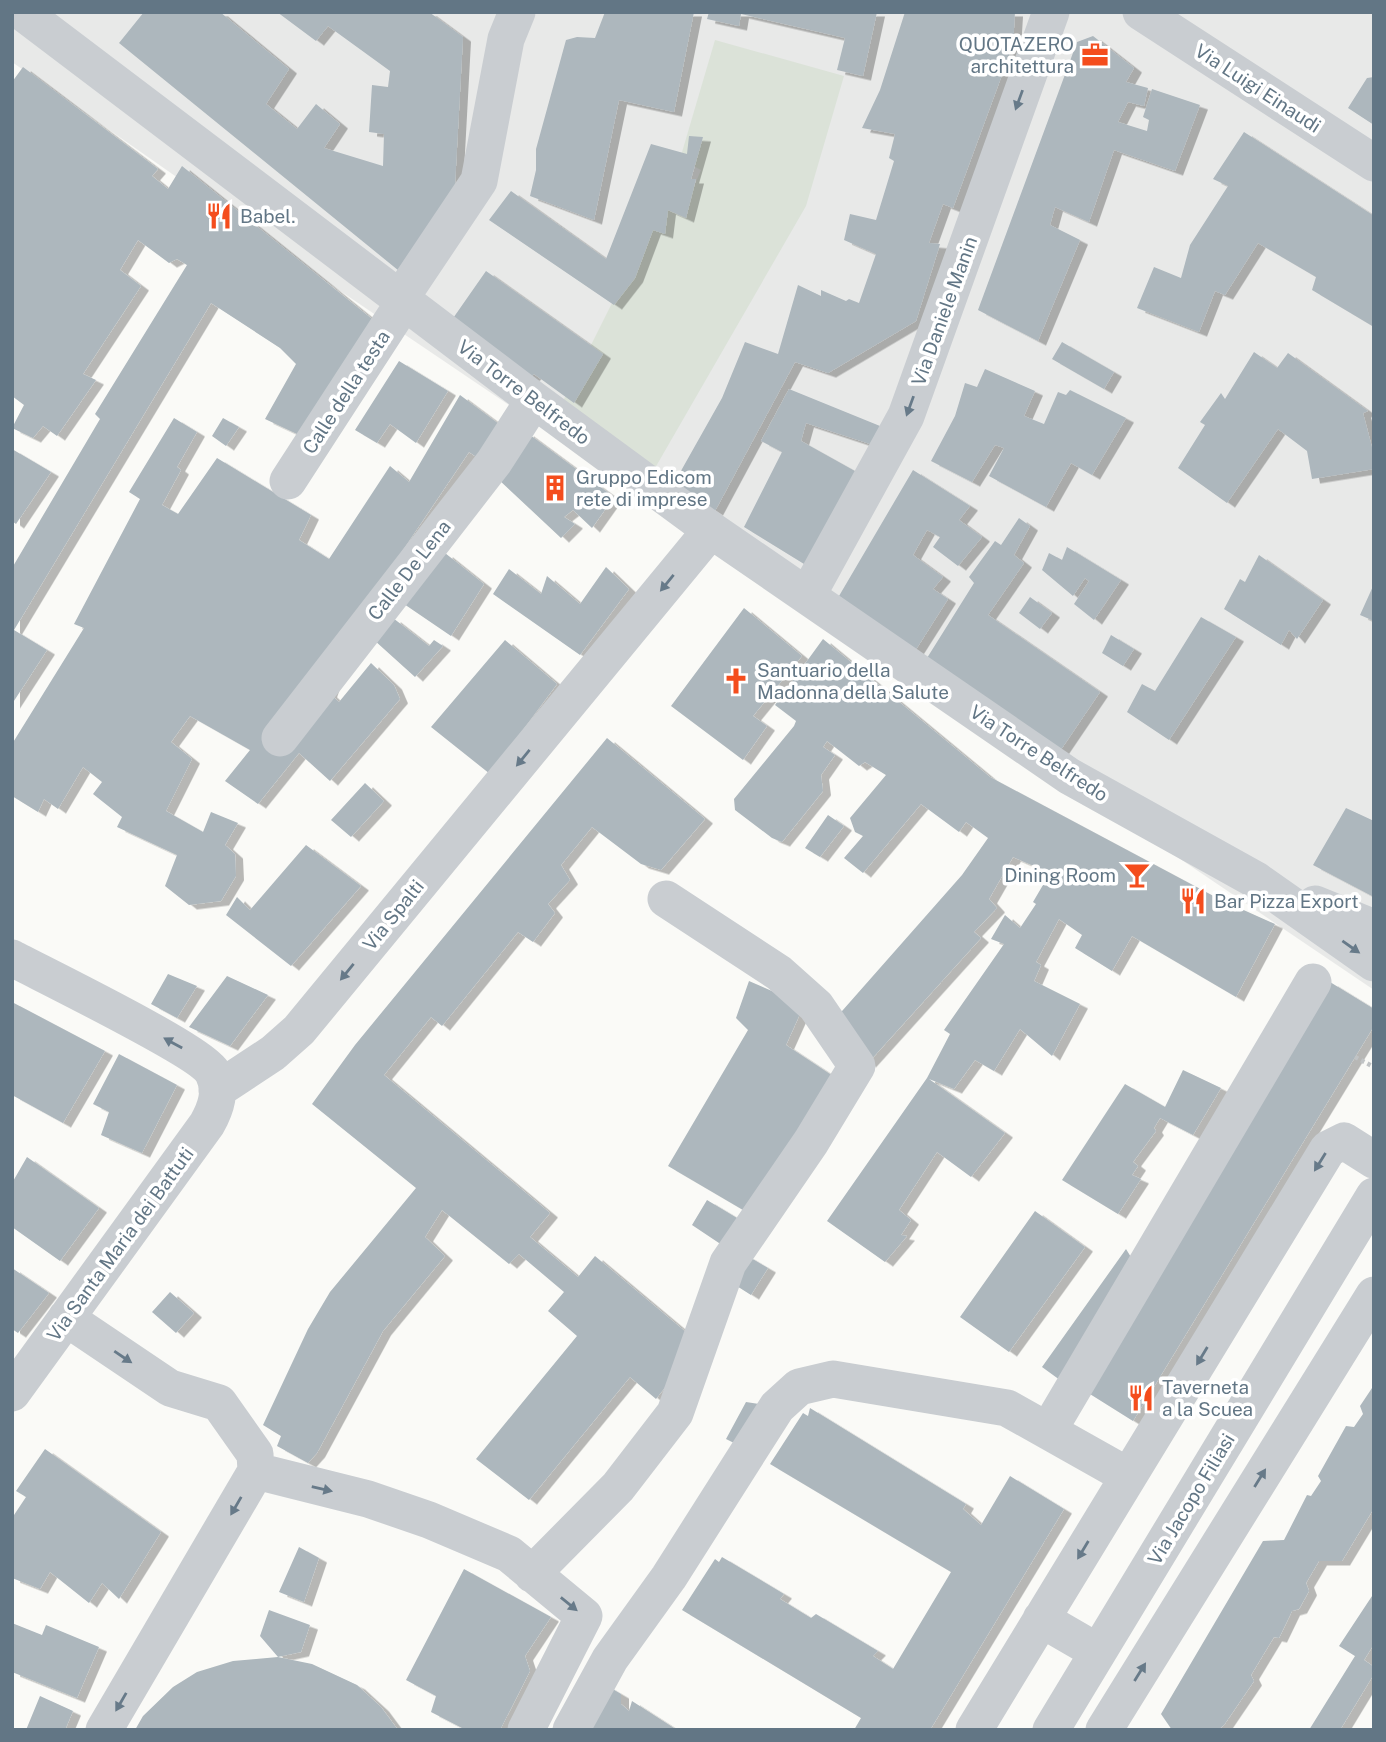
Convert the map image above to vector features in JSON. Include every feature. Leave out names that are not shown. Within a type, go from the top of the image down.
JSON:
[{"type":"street","name":"Via Torre Belfredo","points":[[22,12],[402,301],[711,530],[1069,776],[1256,880],[1374,963]]},
{"type":"street","name":"Via Daniele Manin","points":[[807,596],[906,416],[1051,12]]},
{"type":"street","name":"Via Luigi Einaudi","points":[[1141,12],[1374,163]]},
{"type":"street","name":"Calle della testa","points":[[288,481],[479,181],[512,14]]},
{"type":"street","name":"Calle De Lena","points":[[280,738],[486,472],[534,400]]},
{"type":"street","name":"Via Spalti","points":[[217,1090],[272,1053],[299,1030],[711,530]]},
{"type":"street","name":"Via Torre Belfredo","points":[[1256,880],[1374,928]]},
{"type":"street","points":[[532,1574],[618,1487],[675,1413],[728,1263],[811,1143],[858,1066],[816,1006],[779,972],[666,899]]},
{"type":"street","points":[[12,958],[181,1047],[211,1069],[217,1090]]},
{"type":"street","points":[[1048,1431],[1313,982]]},
{"type":"street","name":"Via Santa Maria dei Battuti","points":[[12,1394],[207,1124],[215,1107],[217,1090]]},
{"type":"street","points":[[974,1730],[1328,1149],[1344,1141],[1374,1160]]},
{"type":"street","name":"Via Jacopo Filiasi","points":[[1068,1723],[1098,1653],[1374,1196]]},
{"type":"street","points":[[1104,1730],[1374,1295]]},
{"type":"street","points":[[66,1318],[170,1388],[219,1403],[255,1454],[256,1472],[104,1730]]},
{"type":"street","points":[[571,1730],[610,1659],[669,1577],[777,1407],[799,1387],[833,1379],[1007,1408],[1128,1476]]},
{"type":"street","points":[[256,1472],[368,1499],[429,1520],[509,1555],[584,1616],[526,1730]]},
{"type":"street","points":[[1041,1619],[1098,1653]]},
{"type":"path","points":[[1355,1057],[1374,1067]]},
{"type":"shaded area","points":[[12,12],[1374,12],[1374,990],[327,282],[12,62]]},
{"type":"shaded area","points":[[715,40],[844,76],[806,206],[651,475],[559,409],[663,201],[684,210],[701,170],[680,159]]},
{"type":"building","points":[[144,12],[220,12],[289,69],[266,104],[297,129],[316,104],[340,124],[324,148],[383,166],[384,134],[369,132],[372,85],[388,87],[390,71],[328,26],[316,41],[277,12],[429,12],[463,37],[455,185],[404,275],[119,43]]},
{"type":"building","points":[[605,12],[694,12],[674,112],[619,100],[594,220],[530,196],[536,170],[536,149],[566,40],[577,37],[595,38]]},
{"type":"building","points":[[709,12],[877,12],[863,76],[837,70],[845,38],[741,14],[739,26],[707,19]]},
{"type":"building","points":[[905,12],[1015,12],[1013,45],[953,208],[943,204],[929,243],[940,244],[916,321],[828,373],[795,362],[715,511],[673,485],[722,398],[745,342],[778,354],[798,285],[821,296],[821,290],[846,301],[849,299],[859,303],[876,254],[844,240],[850,214],[876,220],[894,161],[889,158],[895,134],[862,128],[880,90]]},
{"type":"building","points":[[1093,36],[1134,68],[1126,82],[1148,88],[1144,106],[1128,102],[1118,122],[1147,131],[1149,120],[1143,117],[1152,89],[1200,105],[1175,171],[1114,150],[1089,222],[1055,207],[1050,225],[1080,240],[1038,341],[978,310],[1077,42]]},
{"type":"building","points":[[23,67],[158,169],[152,176],[168,189],[182,166],[382,327],[310,440],[265,419],[296,364],[280,348],[211,303],[14,630],[47,650],[12,704],[12,568],[100,419],[95,414],[187,265],[177,259],[169,263],[138,240],[120,270],[141,286],[83,374],[96,380],[57,436],[43,426],[33,438],[12,428],[24,405],[12,396],[12,82]]},
{"type":"building","points":[[1374,77],[1374,125],[1348,108],[1367,78]]},
{"type":"building","points":[[1244,132],[1374,216],[1374,327],[1312,290],[1316,277],[1258,243],[1225,295],[1215,291],[1199,332],[1137,308],[1154,267],[1181,278],[1190,245],[1228,186],[1213,179]]},
{"type":"building","points":[[689,136],[703,137],[691,179],[696,179],[686,218],[668,210],[665,234],[653,230],[635,278],[614,305],[489,220],[511,191],[606,259],[651,144],[687,154]]},
{"type":"building","points":[[486,271],[603,354],[574,403],[534,374],[531,377],[449,324]]},
{"type":"building","points":[[1062,342],[1114,372],[1104,389],[1052,359]]},
{"type":"building","points":[[1254,352],[1277,368],[1288,353],[1368,411],[1363,413],[1374,455],[1374,469],[1312,479],[1307,451],[1278,429],[1227,503],[1178,468],[1205,425],[1200,422],[1221,393],[1225,399]]},
{"type":"building","points":[[399,361],[448,391],[416,443],[390,424],[377,443],[355,430]]},
{"type":"building","points":[[985,369],[1035,391],[1024,416],[1044,424],[1058,392],[1066,395],[1070,390],[1126,418],[1092,475],[1071,463],[1046,507],[989,476],[1004,448],[995,445],[972,482],[931,461],[955,416],[965,383],[977,387]]},
{"type":"building","points":[[789,389],[880,426],[870,444],[806,423],[801,441],[862,475],[809,567],[744,527],[782,452],[761,441]]},
{"type":"building","points":[[460,395],[503,427],[484,462],[469,452],[353,624],[329,693],[339,702],[371,663],[394,685],[400,699],[330,781],[299,753],[258,804],[225,781],[250,750],[190,716],[171,742],[192,759],[166,811],[203,832],[211,812],[238,823],[225,845],[235,854],[236,876],[221,901],[189,905],[165,886],[177,855],[117,827],[122,817],[93,794],[102,782],[83,767],[58,809],[44,799],[38,812],[12,796],[12,744],[84,628],[74,624],[140,499],[129,492],[174,418],[197,432],[177,467],[181,470],[162,505],[178,514],[217,458],[311,515],[299,540],[329,559],[390,466],[409,482]]},
{"type":"building","points":[[223,418],[239,427],[226,446],[212,436]]},
{"type":"building","name":"Gruppo Edicom rete di imprese","points":[[526,432],[614,497],[592,528],[573,510],[564,517],[575,524],[561,538],[498,479]]},
{"type":"building","points":[[12,449],[51,472],[16,524],[12,521]]},
{"type":"building","points":[[913,470],[970,506],[959,520],[982,537],[958,566],[933,547],[940,537],[927,530],[913,555],[943,577],[933,589],[948,599],[915,651],[839,596]]},
{"type":"building","points":[[1019,518],[1030,526],[1014,555],[1024,563],[988,615],[1100,692],[1060,751],[927,658],[974,583],[969,577],[995,541],[1001,545]]},
{"type":"building","points":[[1067,547],[1121,580],[1094,620],[1074,604],[1089,581],[1085,578],[1073,596],[1042,570],[1049,553],[1062,560]]},
{"type":"building","points":[[445,553],[484,584],[451,636],[404,604]]},
{"type":"building","points":[[1259,555],[1323,600],[1297,639],[1289,630],[1281,645],[1224,609],[1240,579],[1245,582]]},
{"type":"building","points":[[606,567],[629,589],[580,655],[493,594],[509,569],[541,594],[547,576],[580,604]]},
{"type":"building","points":[[1374,584],[1374,621],[1360,615]]},
{"type":"building","points":[[1030,597],[1052,613],[1040,629],[1019,613]]},
{"type":"building","name":"Santuario della Madonna della Salute","points":[[744,608],[802,656],[753,716],[767,726],[743,760],[671,706]]},
{"type":"building","points":[[1201,617],[1236,637],[1169,740],[1127,712],[1142,684],[1155,691]]},
{"type":"building","points":[[393,618],[429,646],[434,640],[443,646],[415,677],[374,640]]},
{"type":"building","points":[[1111,635],[1134,649],[1123,666],[1102,653]]},
{"type":"building","points":[[823,639],[990,777],[1219,899],[1275,924],[1236,997],[1132,936],[1112,971],[1075,948],[1082,935],[1059,919],[1036,962],[1041,965],[1034,981],[1080,1004],[1052,1056],[1020,1029],[994,1071],[975,1060],[954,1089],[929,1079],[1005,1133],[971,1177],[937,1152],[899,1210],[911,1220],[901,1235],[907,1236],[885,1262],[827,1221],[927,1078],[950,1034],[944,1030],[1004,944],[991,939],[1005,915],[1020,928],[1036,904],[1033,902],[1050,873],[1013,857],[989,899],[997,908],[974,932],[981,938],[868,1063],[835,1019],[962,875],[988,838],[966,822],[959,832],[921,804],[863,873],[844,858],[863,836],[855,832],[850,818],[886,775],[865,762],[859,766],[827,741],[823,747],[835,755],[821,775],[823,791],[782,842],[772,838],[735,810],[734,799],[794,726],[796,721],[775,705]]},
{"type":"building","points":[[505,640],[557,684],[490,774],[431,727]]},
{"type":"building","points":[[607,738],[705,819],[661,870],[641,864],[592,827],[561,865],[570,880],[548,904],[555,913],[533,942],[518,932],[442,1026],[431,1017],[384,1075],[550,1213],[530,1237],[578,1277],[595,1256],[699,1343],[656,1399],[630,1377],[529,1500],[476,1459],[577,1336],[548,1311],[564,1292],[519,1254],[509,1264],[442,1210],[425,1237],[445,1256],[383,1331],[317,1453],[308,1463],[277,1446],[281,1436],[263,1425],[308,1329],[330,1292],[416,1188],[312,1104],[355,1045]]},
{"type":"building","points":[[365,783],[384,801],[351,837],[331,820]]},
{"type":"building","points":[[1346,808],[1374,821],[1374,897],[1313,865]]},
{"type":"building","points":[[828,815],[844,826],[820,857],[805,848]]},
{"type":"building","points":[[306,845],[361,886],[291,966],[226,915],[237,897],[250,910]]},
{"type":"building","points":[[168,974],[197,986],[177,1018],[151,1004]]},
{"type":"building","points":[[227,976],[268,995],[230,1046],[189,1027]]},
{"type":"building","points":[[749,981],[804,1005],[786,1045],[836,1078],[755,1217],[668,1166],[748,1030],[736,1018]]},
{"type":"building","points":[[1330,982],[1374,1009],[1374,1026],[1133,1421],[1082,1389]]},
{"type":"building","points":[[12,1002],[105,1051],[63,1123],[12,1095]]},
{"type":"building","points":[[119,1054],[177,1085],[142,1153],[101,1135],[109,1112],[93,1104]]},
{"type":"building","points":[[1183,1070],[1221,1088],[1193,1135],[1160,1118],[1154,1128],[1156,1131],[1133,1162],[1138,1166],[1132,1175],[1141,1179],[1118,1214],[1062,1180],[1125,1084],[1165,1107]]},
{"type":"building","points":[[27,1157],[99,1208],[60,1261],[12,1227],[12,1183]]},
{"type":"building","points":[[707,1200],[737,1218],[722,1245],[692,1225]]},
{"type":"building","points":[[1035,1211],[1085,1247],[1009,1352],[960,1317]]},
{"type":"building","points":[[1126,1249],[1137,1267],[1064,1383],[1042,1367]]},
{"type":"building","points":[[746,1255],[768,1268],[751,1295],[729,1281]]},
{"type":"building","points":[[12,1268],[49,1293],[18,1333],[12,1329]]},
{"type":"building","points":[[170,1292],[194,1313],[176,1333],[152,1312]]},
{"type":"building","points":[[1374,1385],[1374,1508],[1342,1561],[1319,1561],[1306,1583],[1309,1591],[1299,1609],[1292,1611],[1279,1638],[1274,1637],[1251,1675],[1254,1681],[1224,1725],[1218,1730],[1172,1730],[1161,1714],[1263,1541],[1284,1540],[1307,1495],[1311,1496],[1321,1481],[1318,1476],[1346,1426],[1354,1427],[1363,1414],[1360,1406]]},
{"type":"building","points":[[746,1402],[759,1404],[742,1447],[726,1439]]},
{"type":"building","points":[[810,1408],[966,1504],[963,1509],[981,1525],[1010,1476],[1064,1509],[930,1730],[854,1730],[861,1718],[682,1610],[715,1559],[719,1562],[722,1557],[784,1594],[780,1599],[811,1618],[816,1614],[878,1651],[873,1656],[893,1669],[951,1572],[770,1464],[803,1413],[808,1416]]},
{"type":"building","points":[[45,1449],[161,1532],[119,1599],[102,1583],[89,1603],[50,1572],[40,1589],[12,1578],[12,1518],[26,1497],[16,1491]]},
{"type":"building","points":[[299,1547],[319,1558],[304,1602],[279,1592]]},
{"type":"building","points":[[464,1569],[551,1617],[525,1656],[530,1671],[500,1730],[466,1730],[431,1712],[436,1696],[406,1680]]},
{"type":"building","points":[[1374,1593],[1374,1644],[1364,1660],[1374,1667],[1374,1674],[1340,1730],[1309,1730],[1355,1656],[1339,1646]]},
{"type":"building","points":[[269,1610],[310,1625],[301,1652],[278,1657],[260,1636]]},
{"type":"building","points":[[12,1623],[42,1635],[46,1625],[99,1647],[77,1698],[12,1672]]},
{"type":"building","points":[[278,1657],[312,1664],[357,1685],[381,1707],[398,1730],[135,1730],[143,1716],[173,1687],[197,1672],[233,1661]]},
{"type":"building","points":[[604,1684],[621,1694],[621,1704],[629,1711],[632,1701],[677,1730],[574,1730]]},
{"type":"building","points":[[40,1696],[73,1711],[65,1730],[26,1730]]},
{"type":"place","name":"QUOTAZERO architettura","points":[[1095,55]]},
{"type":"place","name":"Babel.","points":[[219,216]]},
{"type":"place","name":"Gruppo Edicom rete di imprese","points":[[555,488]]},
{"type":"place","name":"Santuario della Madonna della Salute","points":[[736,681]]},
{"type":"place","name":"Dining Room","points":[[1137,875]]},
{"type":"place","name":"Bar Pizza Export","points":[[1193,901]]},
{"type":"place","name":"Taverneta a la Scuea","points":[[1141,1398]]}]
